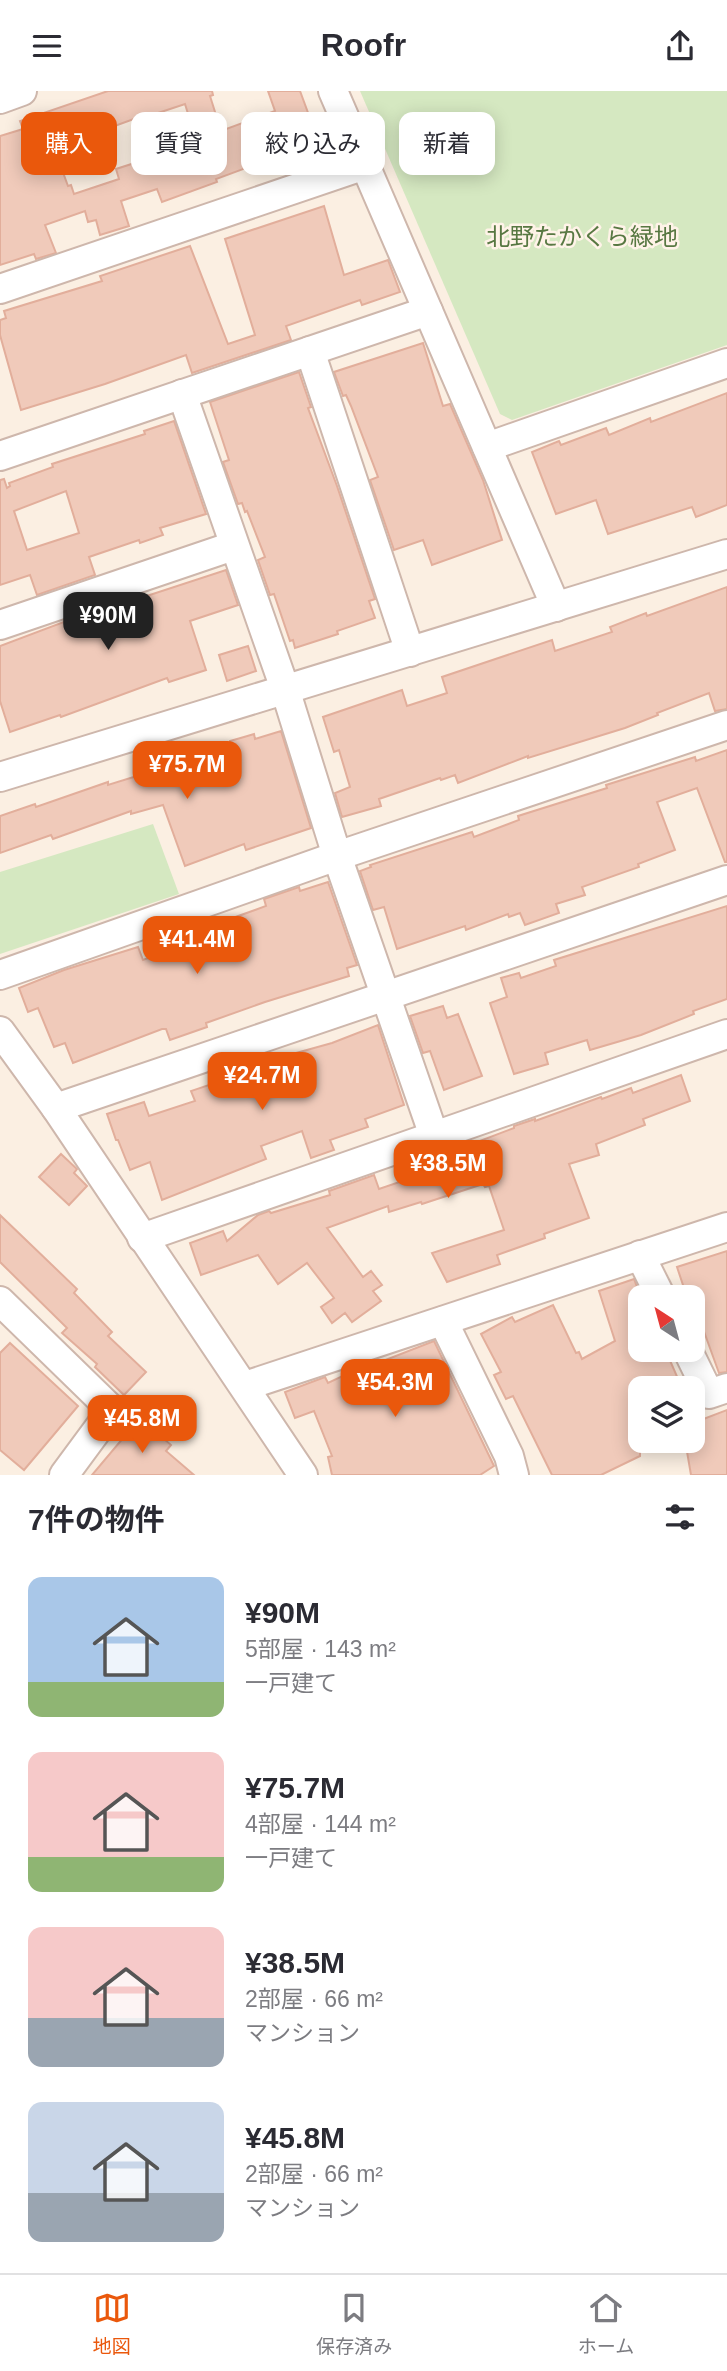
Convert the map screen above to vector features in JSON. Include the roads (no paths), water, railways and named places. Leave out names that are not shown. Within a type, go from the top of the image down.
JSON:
[{"type":"street","points":[[0,99],[22,91]]},
{"type":"street","points":[[333,91],[342,112]]},
{"type":"street","points":[[0,289],[336,175]]},
{"type":"street","points":[[369,175],[556,607]]},
{"type":"street","points":[[0,456],[428,311]]},
{"type":"street","points":[[310,351],[410,652]]},
{"type":"street","points":[[487,447],[727,363]]},
{"type":"street","points":[[182,394],[285,689],[337,856],[434,1136]]},
{"type":"street","points":[[0,625],[233,545]]},
{"type":"street","points":[[0,777],[727,554]]},
{"type":"street","points":[[0,975],[337,856],[727,725]]},
{"type":"street","points":[[56,1108],[727,880]]},
{"type":"street","points":[[0,1031],[56,1108],[303,1475]]},
{"type":"street","points":[[142,1238],[727,1034]]},
{"type":"street","points":[[244,1386],[727,1227]]},
{"type":"street","points":[[640,1255],[655,1285]]},
{"type":"street","points":[[4,1313],[112,1411],[64,1475]]},
{"type":"street","points":[[443,1321],[509,1456],[514,1475]]},
{"type":"street","points":[[693,1362],[709,1394],[727,1388]]},
{"type":"park label","name":"北野たかくら緑地","points":[[582,237]]}]
